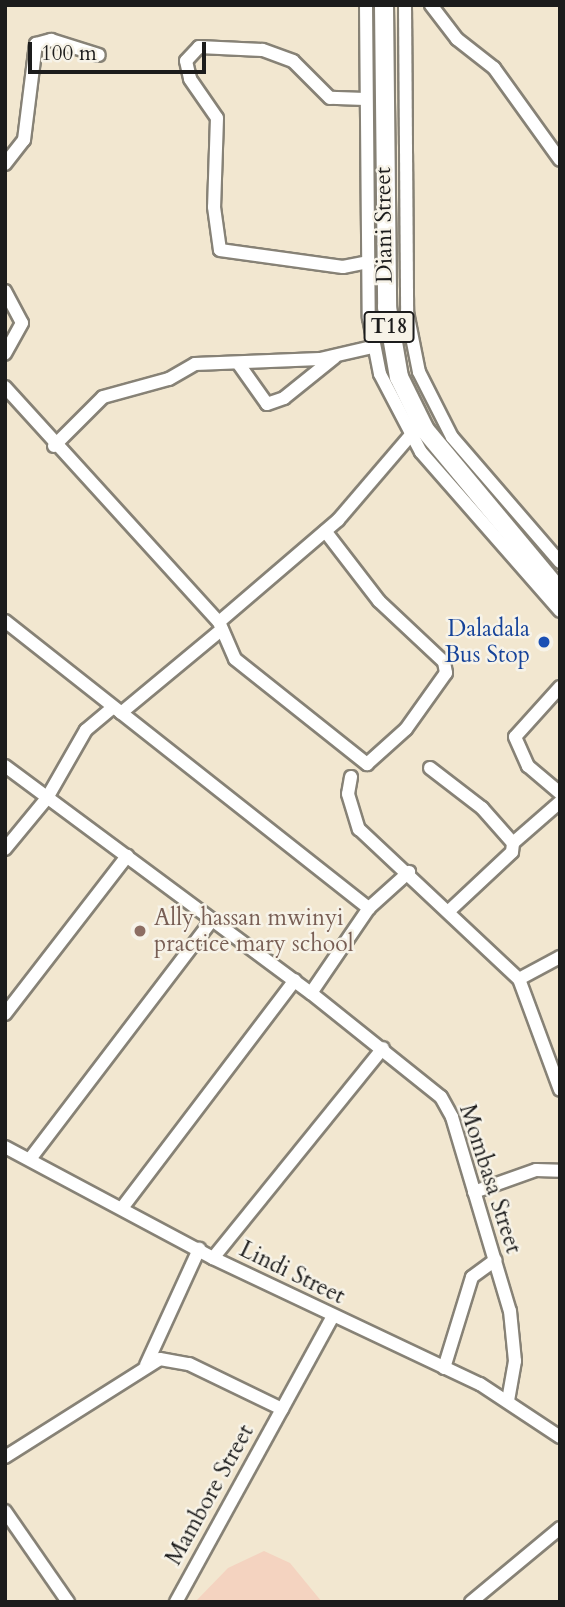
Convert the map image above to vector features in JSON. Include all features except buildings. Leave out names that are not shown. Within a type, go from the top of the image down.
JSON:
[{"type":"main road","name":"T18","points":[[384,5],[387,307],[399,377],[416,436],[560,592]]},
{"type":"street","points":[[366,5],[365,99],[372,347],[416,436],[560,611]]},
{"type":"street","name":"Diani Street","points":[[405,5],[407,312],[419,372],[452,437],[560,562]]},
{"type":"street","points":[[431,5],[457,39],[494,68],[560,160]]},
{"type":"street","points":[[5,164],[24,141],[36,44],[51,40],[99,55]]},
{"type":"street","points":[[365,99],[330,98],[293,61],[262,50],[199,47],[186,61],[190,79],[217,118],[214,207],[220,250],[342,267],[368,262]]},
{"type":"street","points":[[5,291],[22,323],[5,354]]},
{"type":"street","points":[[54,446],[69,424],[103,397],[169,379],[195,364],[335,357],[372,347]]},
{"type":"street","points":[[238,363],[267,404],[284,398],[335,357]]},
{"type":"street","points":[[5,387],[54,446],[221,625],[227,650],[264,686],[367,764],[375,762],[439,683],[444,662],[379,601],[325,531]]},
{"type":"street","points":[[5,849],[47,798],[86,730],[117,710],[221,625],[325,531],[416,436]]},
{"type":"street","points":[[5,621],[369,908]]},
{"type":"street","points":[[560,687],[515,737],[528,766],[560,793]]},
{"type":"street","name":"Mombasa Street","points":[[5,766],[311,992],[440,1097],[495,1260],[514,1339],[508,1399]]},
{"type":"street","points":[[430,768],[482,808],[513,843]]},
{"type":"street","points":[[351,777],[354,821],[450,909],[519,979],[560,1090]]},
{"type":"street","points":[[450,909],[512,852],[513,843],[560,802]]},
{"type":"street","points":[[5,1014],[127,856]]},
{"type":"street","points":[[311,992],[369,908],[409,872]]},
{"type":"street","points":[[30,1158],[212,920]]},
{"type":"street","points":[[519,979],[560,957]]},
{"type":"street","points":[[122,1208],[295,981]]},
{"type":"street","points":[[213,1258],[383,1048]]},
{"type":"street","name":"Lindi Street","points":[[5,1147],[213,1258],[508,1399],[560,1437]]},
{"type":"street","points":[[474,1192],[536,1170],[560,1171]]},
{"type":"street","points":[[146,1365],[199,1249]]},
{"type":"street","points":[[444,1368],[472,1277],[495,1260]]},
{"type":"street","name":"Mambore Street","points":[[176,1602],[333,1316]]},
{"type":"street","points":[[5,1457],[146,1365],[172,1359],[189,1364],[282,1409]]},
{"type":"street","points":[[5,1511],[68,1602]]},
{"type":"street","points":[[471,1602],[560,1528]]},
{"type":"shaded area","points":[[264,1551],[290,1563],[322,1602],[195,1602],[228,1568]]},
{"type":"place","name":"Daladala Bus Stop","points":[[544,642]]},
{"type":"place","name":"Ally hassan mwinyi practice mary school","points":[[140,931]]}]
